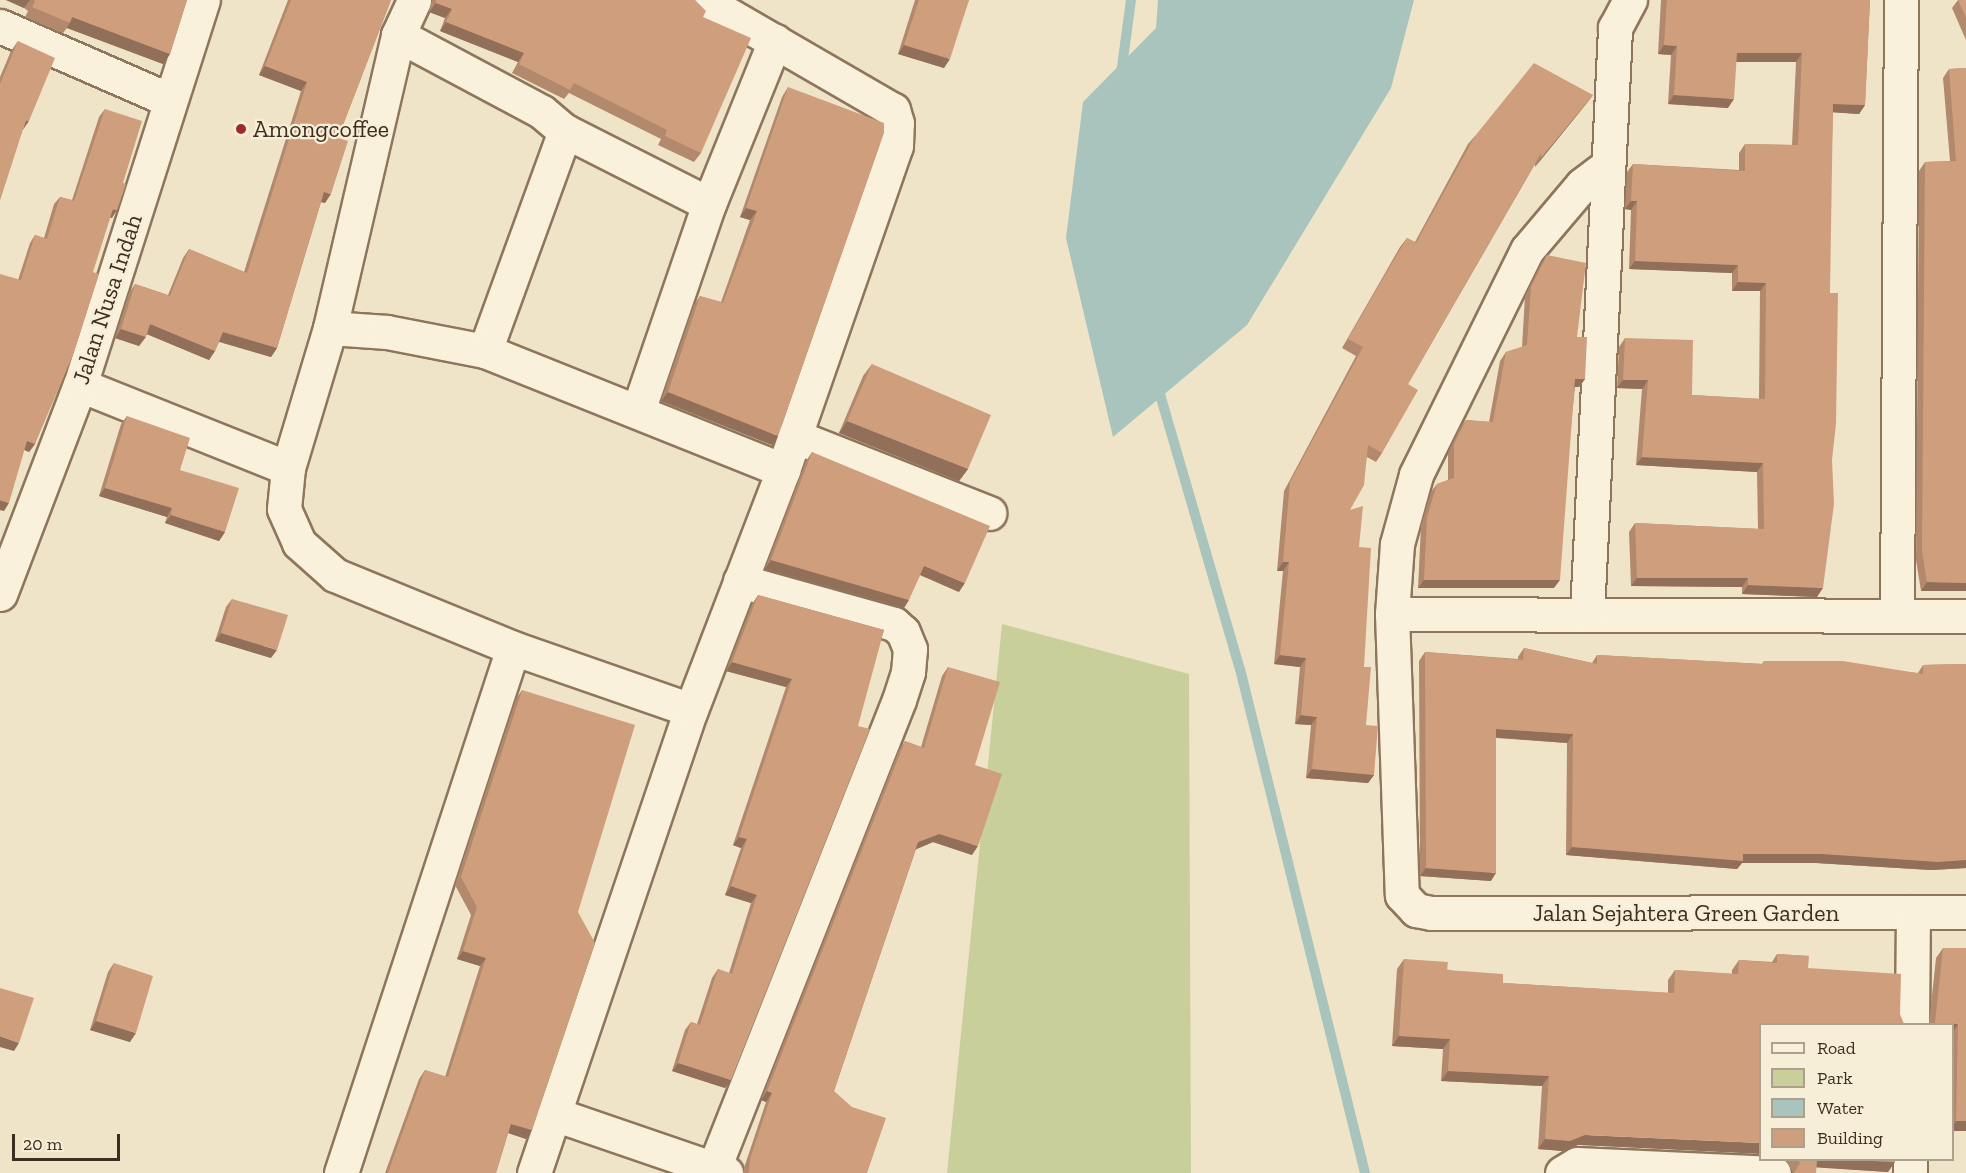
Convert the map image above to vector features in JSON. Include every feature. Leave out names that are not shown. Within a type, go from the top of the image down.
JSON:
[{"type":"street","name":"Jalan Nusa Indah","points":[[0,594],[80,385],[204,0]]},
{"type":"street","points":[[414,0],[398,35],[330,328],[288,468],[284,509],[299,543],[335,574],[513,648],[691,710]]},
{"type":"street","points":[[534,1173],[691,710],[783,470],[896,146],[897,123],[893,110],[873,95],[703,0]]},
{"type":"street","points":[[1587,614],[1615,28],[1630,0]]},
{"type":"street","points":[[1897,613],[1901,0]]},
{"type":"street","points":[[0,26],[170,100]]},
{"type":"street","points":[[398,35],[542,112],[565,131],[709,204]]},
{"type":"street","points":[[638,411],[709,204],[775,40]]},
{"type":"street","points":[[485,351],[565,131]]},
{"type":"street","points":[[1607,166],[1582,184],[1527,250],[1416,475],[1397,544],[1392,614],[1897,613],[1966,616]]},
{"type":"street","points":[[330,328],[387,332],[485,351],[783,470]]},
{"type":"street","points":[[80,385],[288,468]]},
{"type":"street","points":[[794,436],[989,513]]},
{"type":"street","points":[[554,1114],[717,1171],[899,700],[908,672],[910,649],[903,632],[894,624],[740,581]]},
{"type":"street","name":"Jalan Sejahtera Green Garden","points":[[1392,614],[1399,884],[1409,904],[1431,914],[1966,912]]},
{"type":"street","points":[[341,1173],[513,648]]},
{"type":"street","points":[[1912,1023],[1913,912]]},
{"type":"street","points":[[1562,1173],[1577,1164],[1773,1173]]},
{"type":"green space","points":[[1002,624],[1189,674],[1191,1173],[947,1173]]},
{"type":"water","points":[[1158,0],[1414,0],[1391,88],[1247,325],[1113,437],[1066,238],[1083,102],[1156,28]]},
{"type":"building","points":[[34,0],[187,0],[170,54],[72,17],[70,23],[32,7]]},
{"type":"building","points":[[291,0],[391,0],[338,138],[348,141],[331,194],[324,192],[277,348],[223,332],[215,351],[150,324],[146,337],[121,329],[135,284],[170,296],[189,249],[247,273],[307,82],[265,66]]},
{"type":"building","points":[[436,0],[695,0],[706,11],[703,17],[751,38],[701,153],[665,136],[667,130],[574,83],[570,90],[519,64],[524,53],[446,22],[452,9],[436,3]]},
{"type":"building","points":[[919,0],[969,0],[950,59],[904,45]]},
{"type":"building","points":[[1667,0],[1870,0],[1865,105],[1833,104],[1830,293],[1838,293],[1836,424],[1832,460],[1834,504],[1823,588],[1748,585],[1748,578],[1637,578],[1635,523],[1764,529],[1763,463],[1642,457],[1648,380],[1623,380],[1625,338],[1693,340],[1692,395],[1765,399],[1766,283],[1738,282],[1738,265],[1635,261],[1637,201],[1631,201],[1633,164],[1745,171],[1745,144],[1798,145],[1802,53],[1737,53],[1734,99],[1674,95],[1677,46],[1664,45]]},
{"type":"building","points":[[1958,0],[1966,0],[1966,18]]},
{"type":"building","points":[[18,41],[55,58],[29,121],[26,120],[0,200],[0,84]]},
{"type":"building","points":[[1534,63],[1593,95],[1541,158],[1541,153],[1408,384],[1418,390],[1382,453],[1368,445],[1364,485],[1350,510],[1363,506],[1359,547],[1371,548],[1364,667],[1371,667],[1366,725],[1378,726],[1374,775],[1312,769],[1317,717],[1301,715],[1306,658],[1280,655],[1289,562],[1283,562],[1290,482],[1363,347],[1348,339],[1378,287],[1407,238],[1416,243],[1475,136]]},
{"type":"building","points":[[1966,68],[1966,583],[1927,582],[1922,551],[1925,162],[1956,161],[1949,69]]},
{"type":"building","points":[[788,87],[884,123],[884,133],[778,436],[668,392],[700,296],[723,303],[757,211],[746,208]]},
{"type":"building","points":[[105,109],[142,121],[123,183],[126,184],[117,210],[113,209],[93,272],[99,274],[73,355],[35,444],[27,441],[9,503],[0,500],[0,274],[21,280],[35,235],[47,239],[60,197],[74,201]]},
{"type":"building","points":[[1547,255],[1586,263],[1577,337],[1587,337],[1585,379],[1575,379],[1560,580],[1424,580],[1427,517],[1437,484],[1454,478],[1454,444],[1466,420],[1493,422],[1506,352],[1527,345],[1531,287]]},
{"type":"building","points":[[872,364],[991,415],[968,469],[847,421]]},
{"type":"building","points":[[127,416],[190,438],[180,470],[239,488],[225,532],[171,515],[172,508],[105,488]]},
{"type":"building","points":[[812,452],[990,526],[965,583],[924,566],[909,600],[771,560]]},
{"type":"building","points":[[758,595],[884,630],[858,726],[870,729],[731,1080],[678,1063],[691,1022],[700,1025],[718,969],[732,974],[757,895],[731,886],[747,839],[739,837],[792,679],[732,662]]},
{"type":"building","points":[[232,599],[288,615],[277,650],[221,633]]},
{"type":"building","points":[[1524,648],[1597,664],[1597,655],[1763,664],[1764,661],[1843,661],[1923,674],[1923,665],[1966,664],[1966,860],[1938,862],[1822,854],[1743,854],[1743,861],[1572,847],[1573,734],[1496,729],[1496,873],[1426,868],[1425,652],[1523,660]]},
{"type":"building","points":[[948,667],[1000,682],[975,765],[1002,774],[978,846],[939,834],[918,842],[834,1091],[852,1107],[886,1118],[867,1173],[748,1173],[750,1159],[772,1093],[767,1091],[905,741],[924,748]]},
{"type":"building","points":[[522,690],[635,725],[578,912],[595,943],[532,1130],[511,1124],[496,1173],[388,1173],[425,1070],[448,1077],[486,958],[463,951],[477,907],[461,877]]},
{"type":"building","points":[[1943,948],[1966,948],[1966,1121],[1956,1121],[1958,1024],[1935,1023]]},
{"type":"building","points":[[1777,954],[1809,956],[1808,968],[1901,974],[1900,1014],[1904,1023],[1759,1023],[1759,1143],[1585,1135],[1570,1141],[1545,1139],[1549,1076],[1448,1071],[1450,1039],[1399,1036],[1404,959],[1448,962],[1447,970],[1503,974],[1503,983],[1674,993],[1675,970],[1738,974],[1739,960],[1777,963]]},
{"type":"building","points":[[114,963],[153,976],[136,1033],[96,1021]]},
{"type":"building","points":[[0,988],[34,998],[19,1043],[0,1036]]},
{"type":"building","points":[[1799,1161],[1817,1161],[1816,1173],[1794,1173],[1800,1163]]},
{"type":"waterway","points":[[1121,74],[1131,0]]},
{"type":"waterway","points":[[1157,384],[1240,669],[1365,1173]]},
{"type":"place","name":"Amongcoffee","points":[[241,129]]}]
